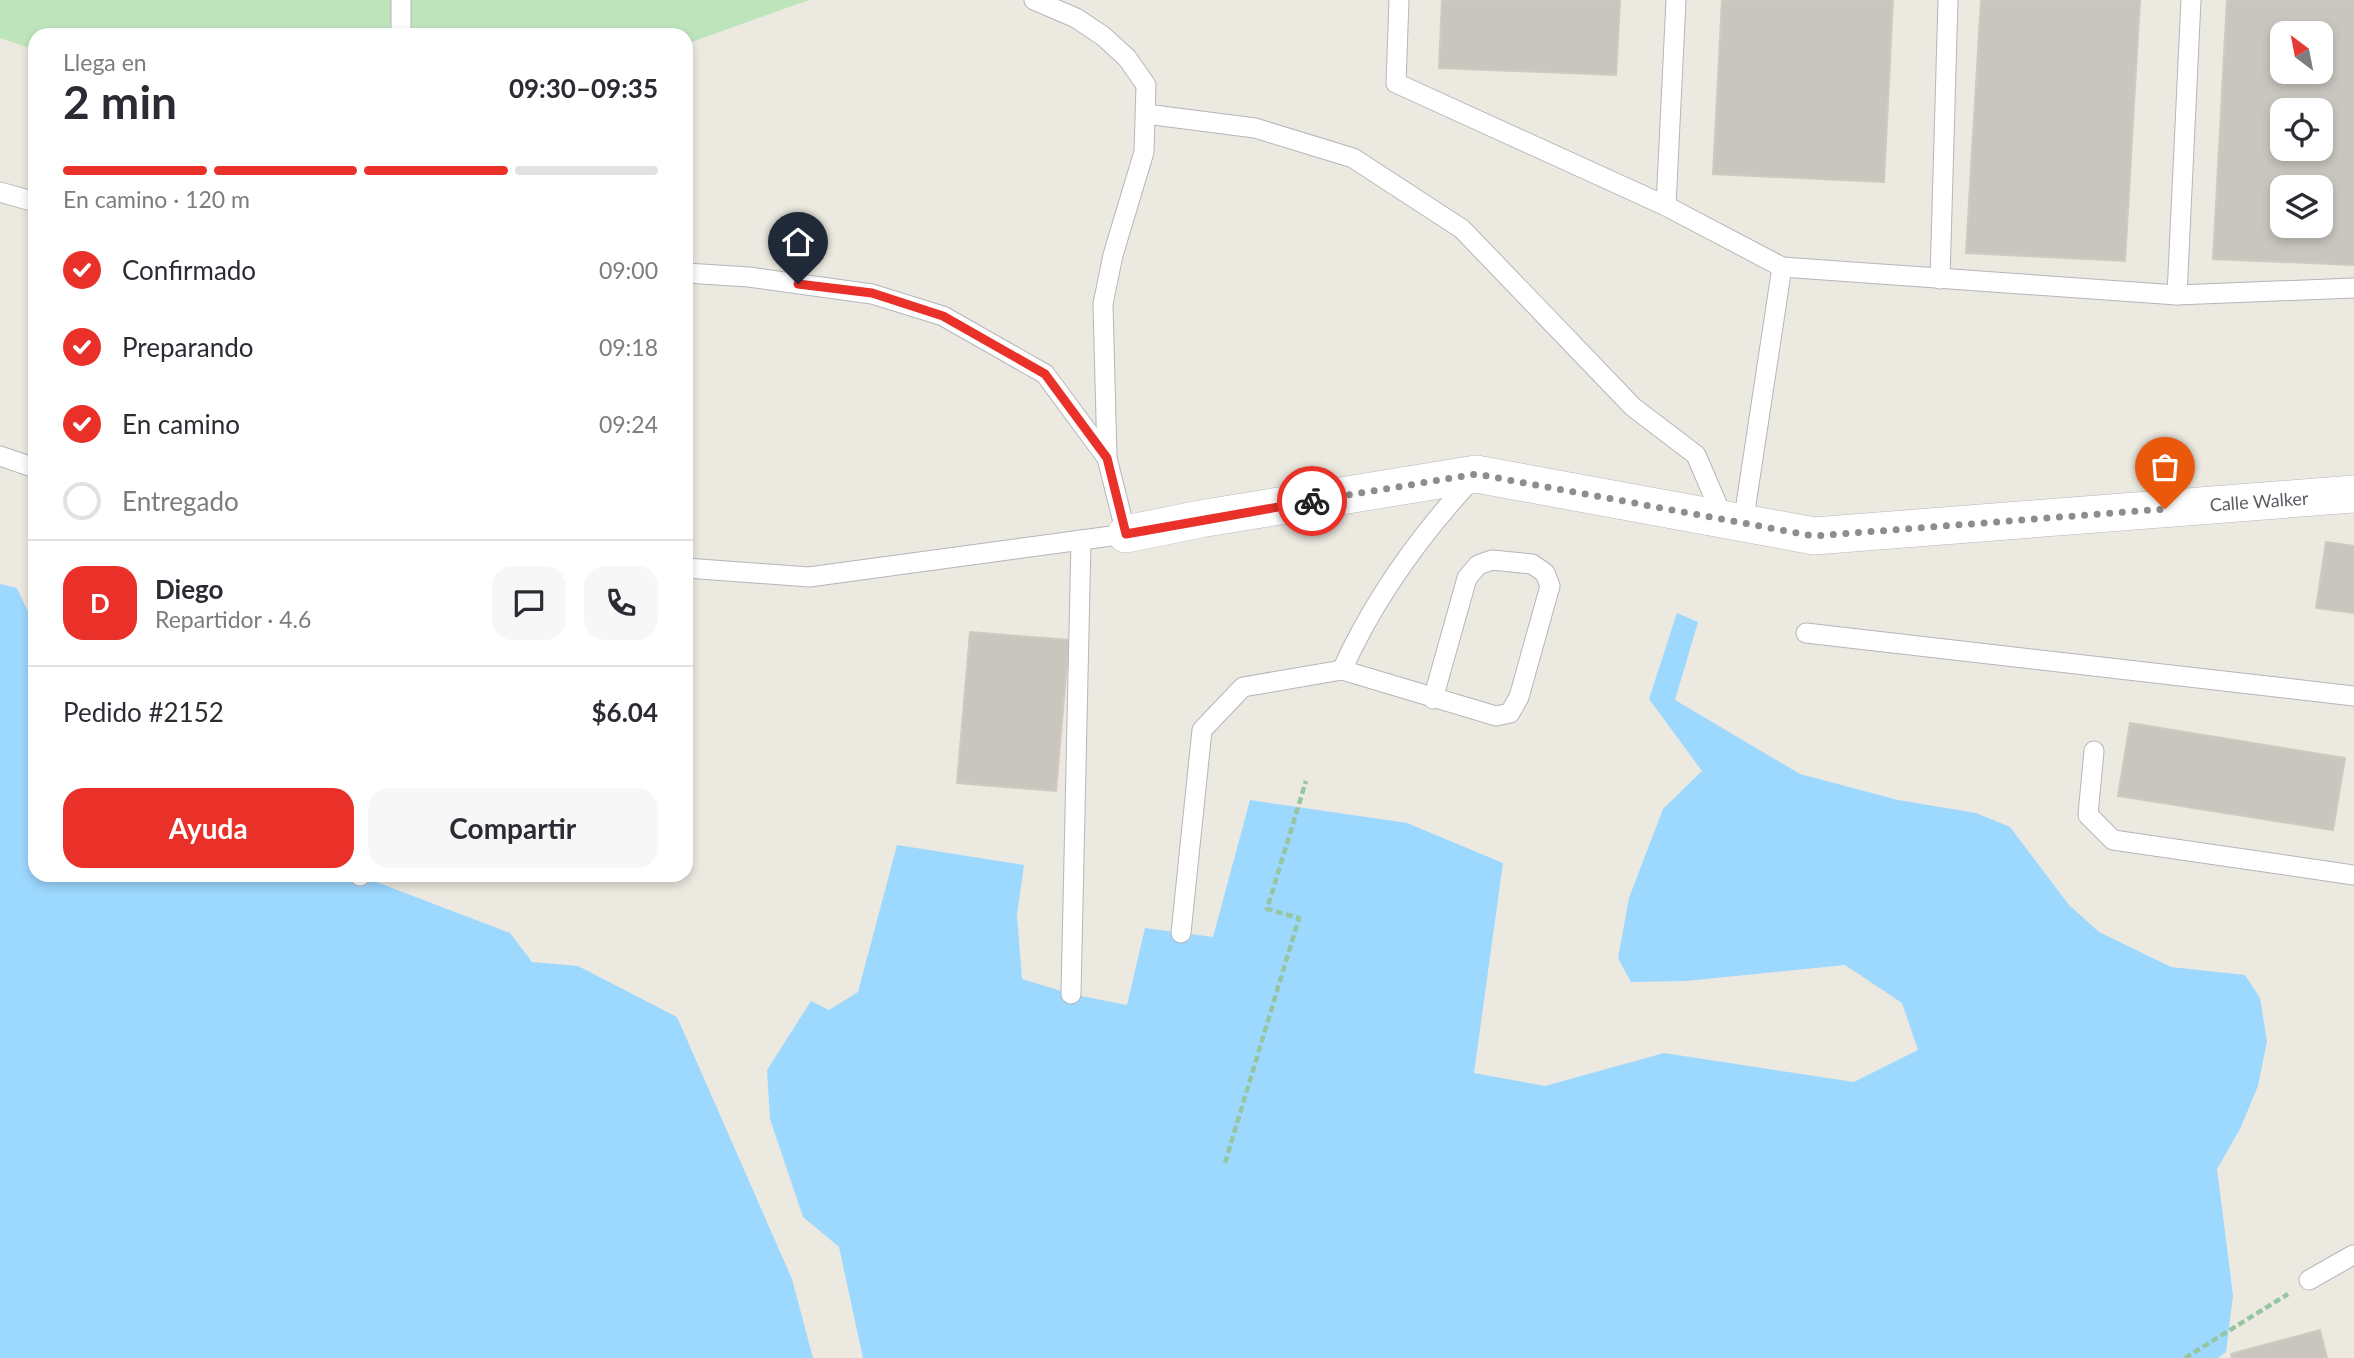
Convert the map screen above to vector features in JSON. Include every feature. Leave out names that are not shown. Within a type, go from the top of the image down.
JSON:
[{"type":"street","name":"Calle Walker","points":[[1126,534],[1476,474],[1814,536],[2354,494]]},
{"type":"lane","points":[[401,0],[401,28]]},
{"type":"lane","points":[[693,569],[809,577],[1126,534],[1107,458],[1103,304],[1113,256],[1144,152],[1146,85],[1127,58],[1103,36],[1076,18],[1034,0]]},
{"type":"lane","points":[[1399,0],[1395,83],[1666,206],[1782,267],[2177,295],[2354,288]]},
{"type":"lane","points":[[1666,206],[1676,0]]},
{"type":"lane","points":[[1940,279],[1948,0]]},
{"type":"lane","points":[[2177,295],[2191,0]]},
{"type":"lane","points":[[1146,114],[1255,128],[1353,158],[1462,229],[1633,407],[1696,455],[1734,522]]},
{"type":"lane","points":[[0,192],[28,200]]},
{"type":"lane","points":[[1734,522],[1782,267]]},
{"type":"lane","points":[[693,273],[749,277],[872,293],[943,316],[1045,374],[1107,458]]},
{"type":"lane","points":[[0,456],[28,466]]},
{"type":"lane","points":[[1342,670],[1357,637],[1425,532],[1476,474]]},
{"type":"lane","points":[[1071,994],[1081,540]]},
{"type":"lane","points":[[1181,933],[1202,730],[1243,687],[1342,670],[1433,699],[1496,716],[1510,713],[1519,697],[1550,586],[1545,573],[1532,564],[1492,559],[1478,565],[1467,578],[1433,699]]},
{"type":"lane","points":[[1806,632],[2354,696]]},
{"type":"lane","points":[[2094,751],[2088,815],[2113,840],[2354,875]]},
{"type":"lane","points":[[2309,1280],[2354,1255]]},
{"type":"path","points":[[1225,1163],[1299,918],[1267,909],[1306,781]]},
{"type":"path","points":[[2185,1358],[2309,1280]]},
{"type":"green space","points":[[0,0],[809,0],[693,41],[693,28],[28,28],[28,48],[0,38]]},
{"type":"water","points":[[0,584],[17,588],[28,612],[28,882],[376,882],[510,933],[532,962],[578,966],[677,1017],[792,1279],[813,1358],[0,1358]]},
{"type":"water","points":[[1677,613],[1698,622],[1675,700],[1800,774],[1898,800],[1976,813],[2010,827],[2069,905],[2099,932],[2171,967],[2245,975],[2260,998],[2267,1041],[2258,1086],[2240,1129],[2217,1169],[2233,1295],[2226,1352],[2218,1358],[863,1358],[839,1247],[803,1217],[770,1119],[767,1070],[811,1001],[829,1010],[858,992],[897,845],[1024,865],[1017,915],[1022,979],[1071,994],[1127,1005],[1145,928],[1213,937],[1250,800],[1407,823],[1503,863],[1474,1073],[1545,1086],[1664,1053],[1854,1082],[1918,1050],[1902,1003],[1845,965],[1686,981],[1631,982],[1618,958],[1629,898],[1663,809],[1702,771],[1649,699]]},
{"type":"building","points":[[1442,0],[1620,0],[1616,75],[1439,68]]},
{"type":"building","points":[[1722,0],[1893,0],[1884,182],[1713,174]]},
{"type":"building","points":[[1981,0],[2140,0],[2125,261],[1966,253]]},
{"type":"building","points":[[2227,0],[2354,0],[2354,265],[2213,259]]},
{"type":"building","points":[[2326,542],[2354,546],[2354,613],[2316,608]]},
{"type":"building","points":[[970,632],[1069,640],[1056,791],[957,783]]},
{"type":"building","points":[[2130,723],[2345,758],[2333,830],[2118,796]]},
{"type":"building","points":[[2320,1330],[2327,1358],[2232,1358],[2231,1354]]},
{"type":"way so far","points":[[1312,501],[1476,474],[1814,536],[2165,509]]},
{"type":"route","points":[[798,284],[872,293],[943,316],[1045,374],[1107,458],[1126,534],[1312,501]]}]
